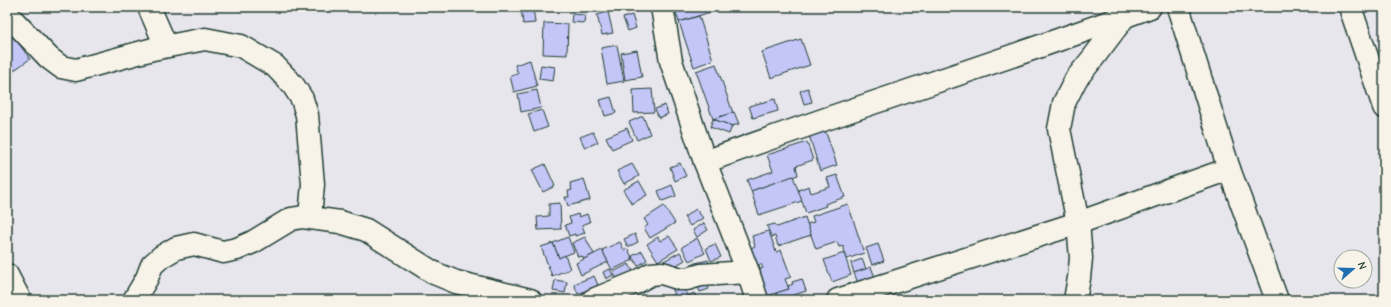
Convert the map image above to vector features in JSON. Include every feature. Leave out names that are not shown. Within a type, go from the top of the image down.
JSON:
[{"type":"street","points":[[149,7],[166,46]]},
{"type":"street","points":[[662,7],[671,61],[705,162],[748,272],[757,300]]},
{"type":"street","points":[[705,162],[764,140],[1077,34],[1150,7]]},
{"type":"street","points":[[1178,7],[1229,169],[1277,300]]},
{"type":"street","points":[[1350,7],[1384,106]]},
{"type":"street","points":[[7,14],[49,58],[61,67],[76,70],[166,46],[205,39],[241,46],[275,66],[293,85],[302,99],[307,115],[313,184],[310,217]]},
{"type":"street","points":[[1075,300],[1080,278],[1081,258],[1078,223],[1060,129],[1064,103],[1076,79],[1124,17]]},
{"type":"street","points":[[838,300],[1078,223],[1229,169]]},
{"type":"street","points":[[134,300],[152,266],[161,257],[176,248],[194,244],[223,252],[237,249],[253,242],[291,219],[303,217],[340,222],[366,230],[434,273],[456,282],[530,300]]},
{"type":"street","points":[[593,300],[651,274],[662,273],[682,279],[701,275],[748,272]]},
{"type":"street","points":[[7,275],[20,300]]},
{"type":"building","points":[[533,7],[535,23],[523,24],[521,8]]},
{"type":"building","points":[[674,7],[723,7],[723,8],[679,22]]},
{"type":"building","points":[[608,12],[613,33],[602,35],[597,15]]},
{"type":"building","points":[[572,14],[585,15],[584,23],[571,22]]},
{"type":"building","points":[[632,15],[636,28],[628,31],[623,18]]},
{"type":"building","points":[[699,16],[713,60],[694,67],[679,22]]},
{"type":"building","points":[[544,23],[568,24],[567,55],[543,54]]},
{"type":"building","points":[[7,27],[30,59],[10,73],[7,68]]},
{"type":"building","points":[[801,39],[810,65],[771,78],[762,52]]},
{"type":"building","points":[[617,45],[624,81],[607,84],[601,48]]},
{"type":"building","points":[[637,50],[642,77],[625,80],[621,53]]},
{"type":"building","points":[[530,60],[537,86],[514,92],[510,76],[518,74],[515,65]]},
{"type":"building","points":[[716,64],[733,113],[713,119],[696,71]]},
{"type":"building","points":[[541,65],[555,67],[553,81],[539,79]]},
{"type":"building","points":[[808,88],[812,102],[804,104],[800,91]]},
{"type":"building","points":[[652,89],[654,112],[634,113],[633,90]]},
{"type":"building","points":[[537,90],[541,108],[521,112],[518,94]]},
{"type":"building","points":[[611,97],[616,113],[605,116],[600,100]]},
{"type":"building","points":[[775,99],[778,111],[753,118],[749,106]]},
{"type":"building","points":[[665,105],[668,114],[659,118],[655,109]]},
{"type":"building","points":[[542,110],[548,127],[534,132],[528,114]]},
{"type":"building","points":[[734,112],[739,124],[732,126],[713,119]]},
{"type":"building","points":[[643,116],[650,134],[637,140],[629,122]]},
{"type":"building","points":[[713,119],[732,126],[729,134],[710,127]]},
{"type":"building","points":[[627,128],[632,140],[612,149],[606,137]]},
{"type":"building","points":[[825,130],[837,165],[820,171],[809,135]]},
{"type":"building","points":[[593,132],[598,142],[585,148],[580,137]]},
{"type":"building","points":[[807,142],[813,160],[796,166],[798,175],[751,191],[747,180],[773,171],[767,155]]},
{"type":"building","points":[[680,163],[686,176],[675,181],[670,167]]},
{"type":"building","points":[[545,164],[555,186],[543,192],[532,170]]},
{"type":"building","points":[[632,164],[639,176],[624,184],[617,171]]},
{"type":"building","points":[[837,175],[845,197],[806,213],[798,190],[809,186],[811,193],[830,187],[827,178]]},
{"type":"building","points":[[793,176],[802,201],[759,215],[751,191]]},
{"type":"building","points":[[584,179],[590,200],[568,206],[565,197],[569,197],[568,191],[572,190],[570,183]]},
{"type":"building","points":[[639,181],[647,195],[632,204],[623,190]]},
{"type":"building","points":[[672,185],[676,196],[662,201],[658,191]]},
{"type":"building","points":[[560,203],[561,229],[538,230],[537,217],[549,216],[549,204]]},
{"type":"building","points":[[848,204],[864,253],[847,259],[843,246],[839,247],[837,242],[816,249],[807,224],[814,222],[812,216]]},
{"type":"building","points":[[664,206],[675,223],[650,238],[644,228],[648,225],[644,219]]},
{"type":"building","points":[[696,209],[703,218],[690,226],[684,217]]},
{"type":"building","points":[[578,214],[579,217],[587,214],[590,222],[582,225],[585,233],[569,236],[565,225],[571,223],[569,217]]},
{"type":"building","points":[[805,217],[811,235],[778,246],[775,236],[771,237],[767,226],[775,224],[777,227]]},
{"type":"building","points":[[704,223],[708,230],[697,237],[693,230]]},
{"type":"building","points":[[769,231],[776,252],[781,250],[791,277],[785,279],[789,289],[767,296],[758,270],[763,268],[761,264],[753,267],[747,250],[755,246],[752,236]]},
{"type":"building","points":[[635,234],[638,242],[628,247],[624,239]]},
{"type":"building","points":[[669,236],[678,249],[658,261],[647,244],[658,237],[660,241]]},
{"type":"building","points":[[568,237],[574,252],[559,258],[553,243]]},
{"type":"building","points":[[585,237],[594,254],[584,259],[582,256],[578,257],[572,243]]},
{"type":"building","points":[[697,238],[705,253],[689,261],[682,247]]},
{"type":"building","points":[[620,242],[624,250],[628,249],[633,260],[612,270],[602,250]]},
{"type":"building","points":[[553,243],[559,258],[565,255],[570,269],[552,276],[541,247]]},
{"type":"building","points":[[715,244],[721,257],[711,261],[706,248]]},
{"type":"building","points":[[878,244],[884,261],[872,265],[866,248]]},
{"type":"building","points":[[602,250],[608,262],[581,275],[576,263]]},
{"type":"building","points":[[642,251],[647,260],[638,266],[632,256]]},
{"type":"building","points":[[680,252],[685,260],[665,272],[660,263]]},
{"type":"building","points":[[844,253],[851,275],[832,282],[824,260]]},
{"type":"building","points":[[862,259],[866,269],[854,273],[851,263]]},
{"type":"building","points":[[708,260],[711,269],[694,274],[691,264]]},
{"type":"building","points":[[629,264],[633,272],[617,279],[613,272]]},
{"type":"building","points":[[871,267],[875,277],[858,283],[854,273]]},
{"type":"building","points":[[610,269],[613,275],[606,279],[603,272]]},
{"type":"building","points":[[703,275],[709,289],[700,292],[695,279]]},
{"type":"building","points":[[594,276],[598,285],[578,294],[574,284]]},
{"type":"building","points":[[802,279],[806,291],[779,300],[776,293],[789,289],[788,286],[793,284],[792,282]]},
{"type":"building","points":[[555,280],[567,282],[565,293],[553,291]]},
{"type":"building","points":[[681,283],[688,296],[694,293],[698,300],[670,300],[668,297],[675,294],[671,287]]}]
